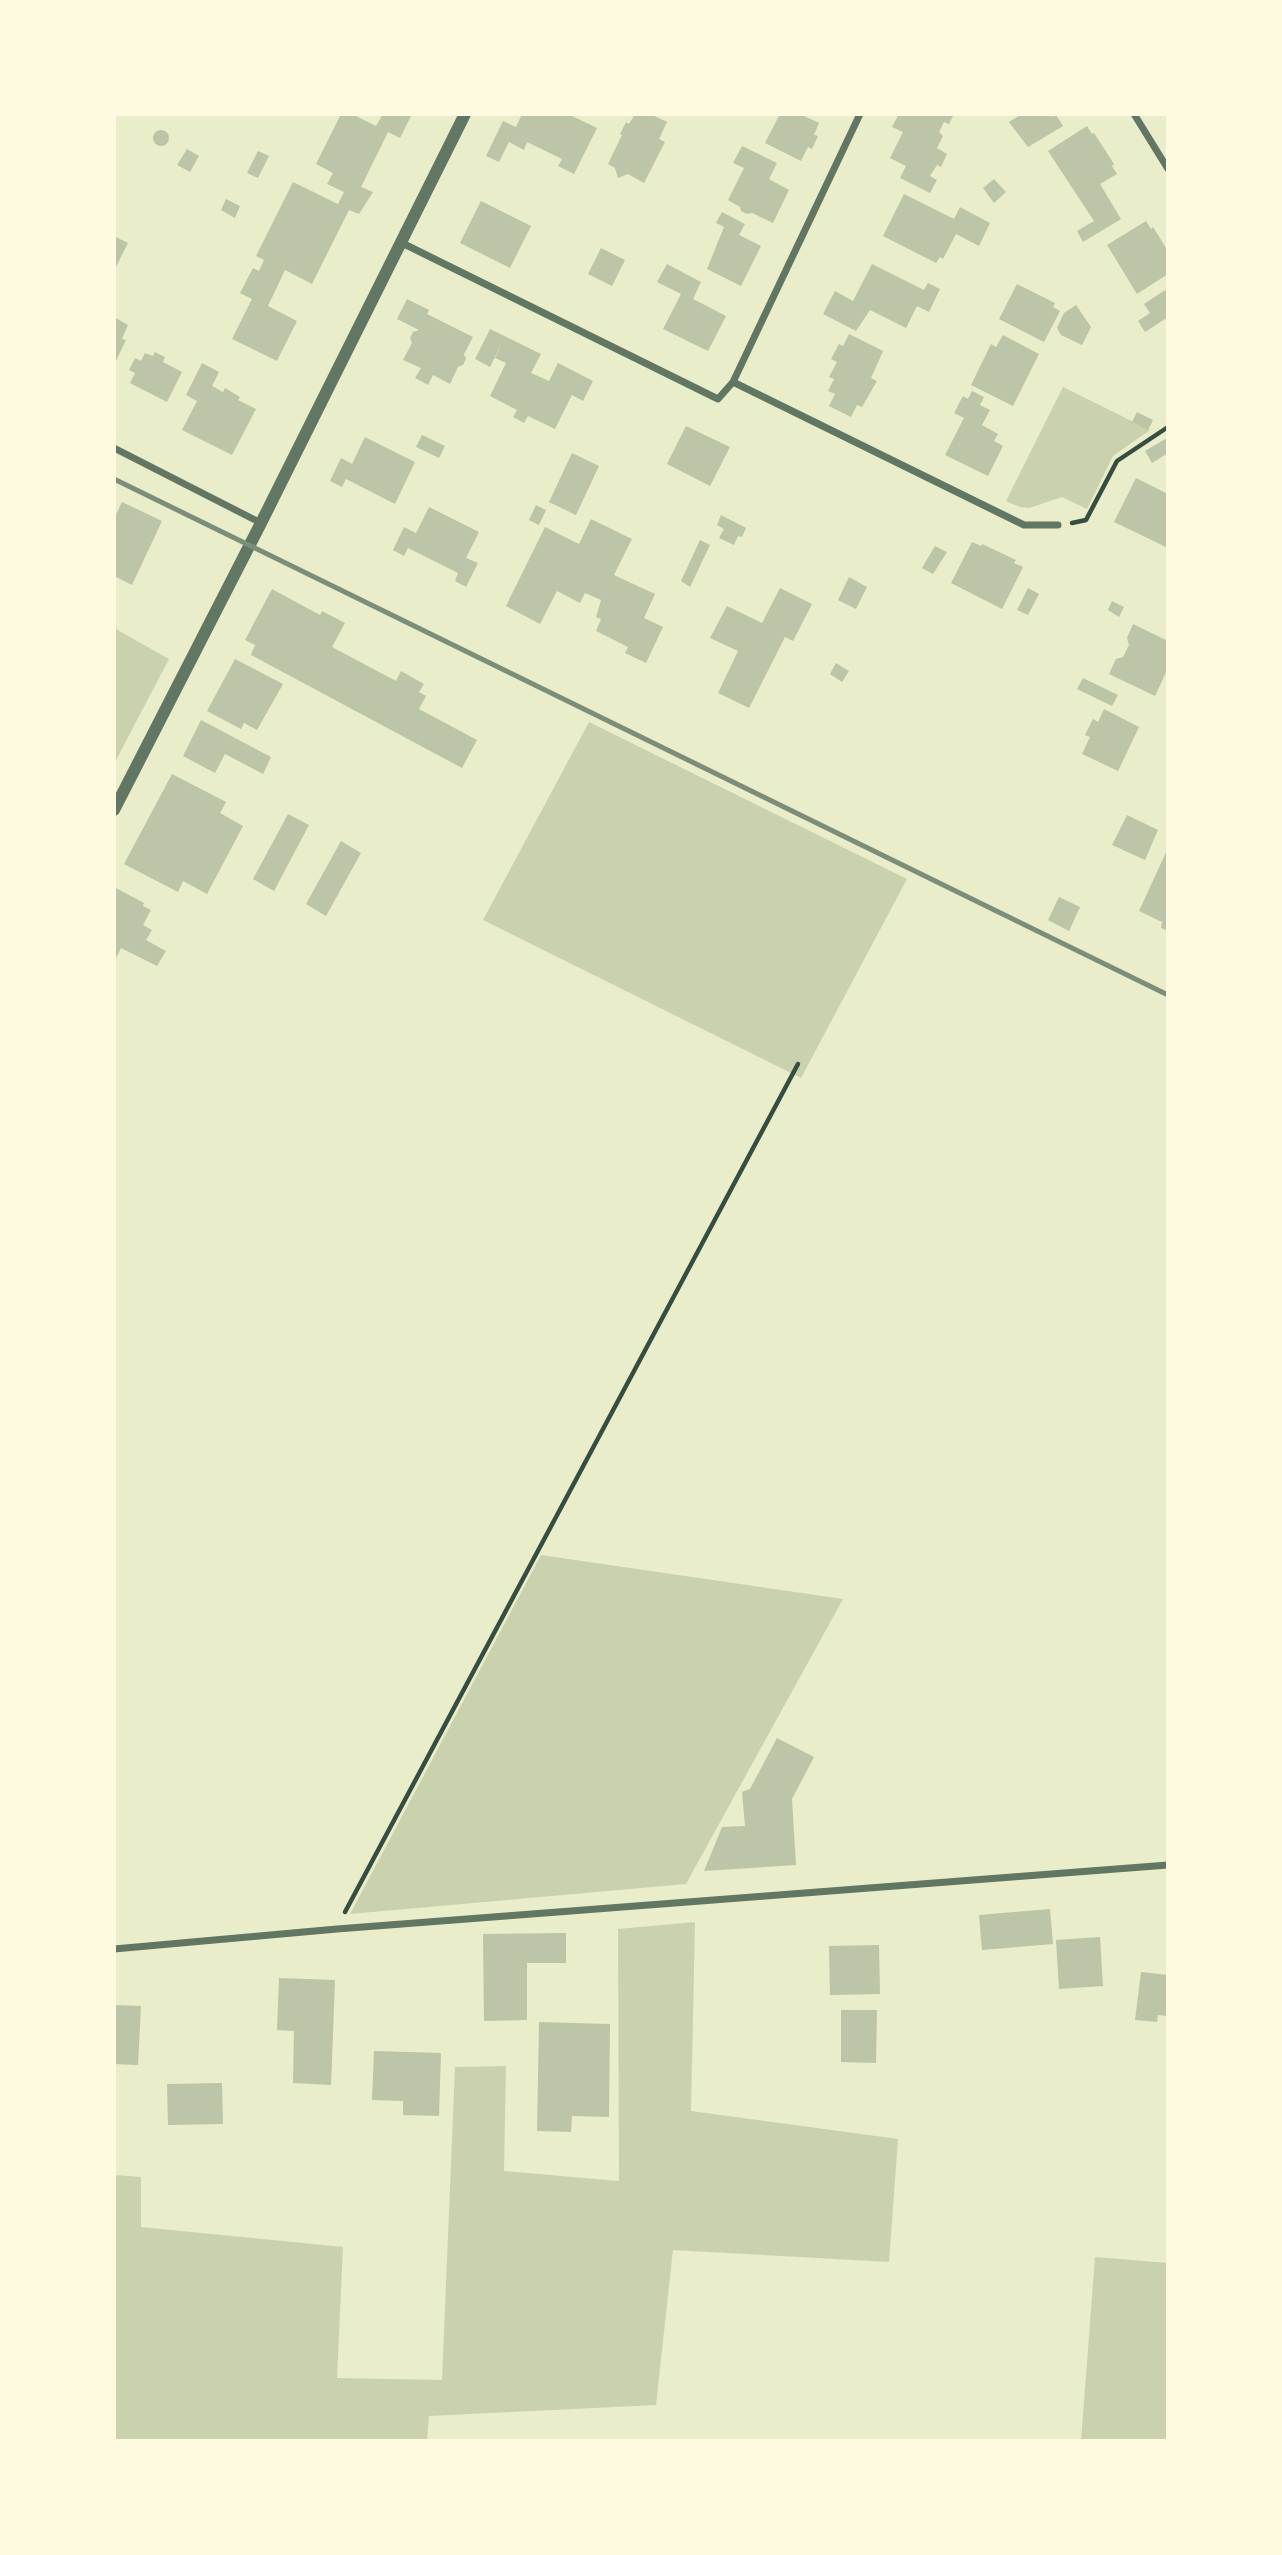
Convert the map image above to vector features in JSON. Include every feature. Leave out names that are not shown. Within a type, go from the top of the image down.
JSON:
[{"type":"street","points":[[114,810],[465,114]]},
{"type":"street","points":[[402,243],[718,399],[733,382],[860,114]]},
{"type":"street","points":[[1134,114],[1168,169]]},
{"type":"street","points":[[733,382],[1024,525],[1058,525]]},
{"type":"street","points":[[114,448],[261,523]]},
{"type":"street","points":[[114,1950],[337,1928],[1168,1865]]},
{"type":"path","points":[[1058,525],[1086,520],[1117,461],[1168,427]]},
{"type":"path","points":[[337,1928],[798,1064]]},
{"type":"green space","points":[[1063,387],[1150,430],[1113,456],[1087,509],[1062,497],[1029,508],[1020,507],[1006,501]]},
{"type":"green space","points":[[114,628],[169,659],[114,764]]},
{"type":"green space","points":[[589,722],[907,879],[801,1078],[483,920]]},
{"type":"green space","points":[[541,1555],[843,1599],[686,1884],[350,1914]]},
{"type":"green space","points":[[695,1922],[691,2111],[898,2139],[889,2262],[673,2250],[656,2405],[429,2416],[427,2441],[114,2441],[114,2175],[141,2177],[141,2227],[343,2247],[337,2378],[442,2380],[455,2067],[506,2066],[504,2171],[619,2181],[618,1929]]},
{"type":"green space","points":[[1095,2257],[1168,2263],[1168,2441],[1081,2441]]},
{"type":"building","points":[[341,114],[352,114],[376,126],[383,114],[412,114],[400,138],[388,132],[361,187],[373,192],[359,214],[349,210],[312,284],[285,270],[268,306],[297,321],[277,361],[232,339],[252,299],[240,293],[253,268],[259,271],[264,260],[256,256],[293,182],[338,204],[344,192],[327,184],[333,173],[316,164]]},
{"type":"building","points":[[522,114],[568,114],[597,128],[574,174],[558,166],[562,159],[527,142],[524,150],[509,142],[499,162],[486,156],[503,121],[516,127]]},
{"type":"building","points":[[635,114],[650,114],[667,122],[659,139],[665,142],[644,183],[628,174],[618,178],[615,168],[608,164],[626,122],[629,124]]},
{"type":"building","points":[[780,114],[800,114],[819,123],[814,135],[818,136],[812,149],[808,147],[801,161],[765,143]]},
{"type":"building","points":[[899,114],[954,114],[949,124],[944,122],[939,132],[943,136],[937,148],[947,154],[941,167],[937,165],[930,176],[937,180],[930,193],[900,178],[906,166],[890,158],[903,132],[892,127]]},
{"type":"building","points":[[1022,114],[1050,114],[1052,117],[1056,115],[1063,126],[1028,147],[1009,122]]},
{"type":"building","points":[[1087,126],[1114,164],[1112,166],[1117,174],[1100,184],[1121,219],[1083,242],[1077,231],[1094,221],[1048,151]]},
{"type":"building","points":[[158,130],[164,130],[169,138],[167,144],[158,146],[153,141],[153,135]]},
{"type":"building","points":[[742,146],[777,163],[769,179],[789,190],[773,223],[741,211],[740,207],[728,200],[744,168],[733,163]]},
{"type":"building","points":[[187,149],[199,156],[190,172],[177,165]]},
{"type":"building","points":[[258,151],[269,156],[258,178],[247,173]]},
{"type":"building","points":[[994,179],[1006,192],[994,203],[983,188]]},
{"type":"building","points":[[904,194],[954,219],[960,207],[990,223],[979,246],[956,234],[943,259],[940,257],[936,263],[883,236]]},
{"type":"building","points":[[226,199],[240,206],[235,218],[221,210]]},
{"type":"building","points":[[481,201],[531,226],[510,268],[460,243]]},
{"type":"building","points":[[722,212],[745,224],[739,235],[761,246],[741,286],[707,269],[724,227],[716,223]]},
{"type":"building","points":[[1146,221],[1168,251],[1168,274],[1137,294],[1107,245]]},
{"type":"building","points":[[114,236],[128,243],[114,271]]},
{"type":"building","points":[[601,248],[625,260],[612,286],[588,274]]},
{"type":"building","points":[[667,264],[701,282],[693,299],[726,316],[708,351],[663,329],[681,294],[657,282]]},
{"type":"building","points":[[872,264],[924,290],[928,283],[940,289],[929,312],[917,306],[906,328],[870,310],[856,331],[823,314],[835,291],[853,301]]},
{"type":"building","points":[[1017,284],[1055,303],[1053,307],[1060,311],[1044,342],[999,319]]},
{"type":"building","points":[[1165,290],[1168,295],[1168,317],[1145,332],[1138,321],[1150,313],[1144,304]]},
{"type":"building","points":[[407,299],[429,310],[427,314],[473,337],[464,354],[466,359],[463,365],[458,367],[450,384],[433,375],[428,385],[415,378],[421,368],[403,360],[412,343],[410,338],[413,332],[419,330],[397,319]]},
{"type":"building","points":[[1076,305],[1091,327],[1082,345],[1061,335],[1057,328],[1064,313]]},
{"type":"building","points":[[114,317],[128,325],[122,339],[126,340],[114,365]]},
{"type":"building","points":[[490,329],[541,354],[531,373],[549,381],[558,363],[593,381],[583,401],[572,395],[555,429],[528,416],[524,423],[513,417],[517,410],[490,396],[506,363],[495,358],[502,342],[490,367],[475,359]]},
{"type":"building","points":[[849,334],[883,351],[871,378],[877,381],[862,407],[857,405],[851,417],[829,406],[835,394],[828,391],[834,379],[829,377],[837,362],[831,359],[839,344],[843,346]]},
{"type":"building","points":[[1003,335],[1039,354],[1013,406],[971,385],[991,344],[996,347]]},
{"type":"building","points":[[155,352],[165,357],[163,362],[182,372],[167,402],[130,383],[135,373],[129,370],[135,358],[141,361],[145,353],[153,356]]},
{"type":"building","points":[[202,363],[219,372],[212,386],[223,392],[225,388],[240,397],[238,400],[256,409],[232,455],[182,430],[197,401],[186,395]]},
{"type":"building","points":[[972,391],[984,397],[980,405],[990,410],[982,425],[998,434],[994,441],[1003,446],[988,476],[945,455],[964,418],[954,413],[963,396],[968,399]]},
{"type":"building","points":[[1137,412],[1153,420],[1148,430],[1132,422]]},
{"type":"building","points":[[686,426],[730,447],[710,486],[667,464]]},
{"type":"building","points":[[422,435],[445,446],[439,458],[416,447]]},
{"type":"building","points":[[365,437],[415,462],[395,504],[346,479],[342,487],[330,481],[341,458],[352,464]]},
{"type":"building","points":[[1167,438],[1168,453],[1152,463],[1145,451]]},
{"type":"building","points":[[572,453],[599,466],[576,515],[549,502]]},
{"type":"building","points":[[1136,478],[1168,494],[1166,547],[1114,522]]},
{"type":"building","points":[[122,502],[162,521],[132,585],[114,576],[114,519]]},
{"type":"building","points":[[536,505],[546,510],[539,525],[529,520]]},
{"type":"building","points":[[429,507],[479,532],[466,558],[478,563],[466,587],[455,581],[458,573],[408,548],[404,556],[393,550],[404,527],[416,533]]},
{"type":"building","points":[[721,515],[746,528],[734,545],[719,538],[724,529],[717,525]]},
{"type":"building","points":[[591,519],[632,539],[614,575],[655,594],[644,618],[663,627],[646,663],[625,653],[628,647],[596,631],[601,619],[596,617],[601,600],[585,593],[580,603],[557,591],[540,624],[506,606],[545,527],[579,544]]},
{"type":"building","points":[[700,540],[710,545],[690,587],[681,581]]},
{"type":"building","points":[[972,542],[1016,560],[1014,563],[1023,567],[1002,609],[951,583]]},
{"type":"building","points":[[935,546],[947,552],[933,574],[922,568]]},
{"type":"building","points":[[849,577],[867,587],[856,609],[838,600]]},
{"type":"building","points":[[780,588],[812,604],[793,641],[785,637],[749,708],[718,693],[738,651],[710,638],[727,606],[762,623]]},
{"type":"building","points":[[1028,588],[1039,594],[1028,615],[1017,610]]},
{"type":"building","points":[[272,589],[320,615],[322,611],[345,623],[332,647],[396,681],[401,671],[424,684],[419,692],[426,696],[419,709],[477,740],[462,768],[251,655],[255,645],[245,640]]},
{"type":"building","points":[[1112,601],[1124,607],[1119,617],[1108,610]]},
{"type":"building","points":[[1133,624],[1168,641],[1168,668],[1155,696],[1109,674],[1116,659],[1123,657],[1129,645],[1127,638]]},
{"type":"building","points":[[235,659],[283,684],[257,730],[244,723],[241,729],[207,711]]},
{"type":"building","points":[[836,663],[849,671],[842,682],[830,674]]},
{"type":"building","points":[[1083,678],[1118,695],[1112,706],[1077,689]]},
{"type":"building","points":[[1104,709],[1139,727],[1118,771],[1082,754],[1090,737],[1085,735],[1093,719],[1098,722]]},
{"type":"building","points":[[201,720],[271,757],[263,774],[225,754],[215,773],[183,756]]},
{"type":"building","points":[[172,774],[226,802],[220,813],[243,826],[207,894],[183,881],[178,892],[124,864]]},
{"type":"building","points":[[288,814],[309,825],[274,891],[253,879]]},
{"type":"building","points":[[1127,815],[1158,830],[1145,860],[1112,845]]},
{"type":"building","points":[[341,841],[361,853],[326,916],[306,904]]},
{"type":"building","points":[[1168,848],[1168,931],[1161,928],[1162,922],[1139,911]]},
{"type":"building","points":[[114,887],[144,903],[143,906],[151,910],[143,925],[152,930],[146,940],[166,951],[157,966],[121,948],[114,962]]},
{"type":"building","points":[[1059,897],[1080,907],[1069,931],[1048,920]]},
{"type":"building","points":[[777,1738],[814,1757],[792,1799],[796,1865],[704,1871],[722,1827],[745,1826],[742,1792],[750,1789]]},
{"type":"building","points":[[1050,1909],[1053,1944],[982,1950],[979,1915]]},
{"type":"building","points":[[566,1933],[566,1963],[527,1963],[527,2020],[484,2021],[483,1934]]},
{"type":"building","points":[[1100,1937],[1103,1986],[1059,1989],[1056,1940]]},
{"type":"building","points":[[879,1945],[880,1994],[830,1995],[829,1946]]},
{"type":"building","points":[[1141,1972],[1168,1975],[1168,2016],[1158,2015],[1157,2022],[1135,2020]]},
{"type":"building","points":[[279,1978],[335,1980],[331,2085],[293,2083],[294,2031],[277,2030]]},
{"type":"building","points":[[114,2005],[141,2006],[138,2065],[114,2064]]},
{"type":"building","points":[[841,2010],[877,2010],[876,2063],[841,2062]]},
{"type":"building","points":[[539,2022],[610,2024],[609,2117],[572,2116],[571,2132],[537,2131]]},
{"type":"building","points":[[374,2051],[441,2053],[439,2116],[403,2115],[403,2101],[372,2100]]},
{"type":"building","points":[[222,2083],[223,2124],[168,2125],[167,2084]]},
{"type":"railway","points":[[114,479],[1168,995]]}]
